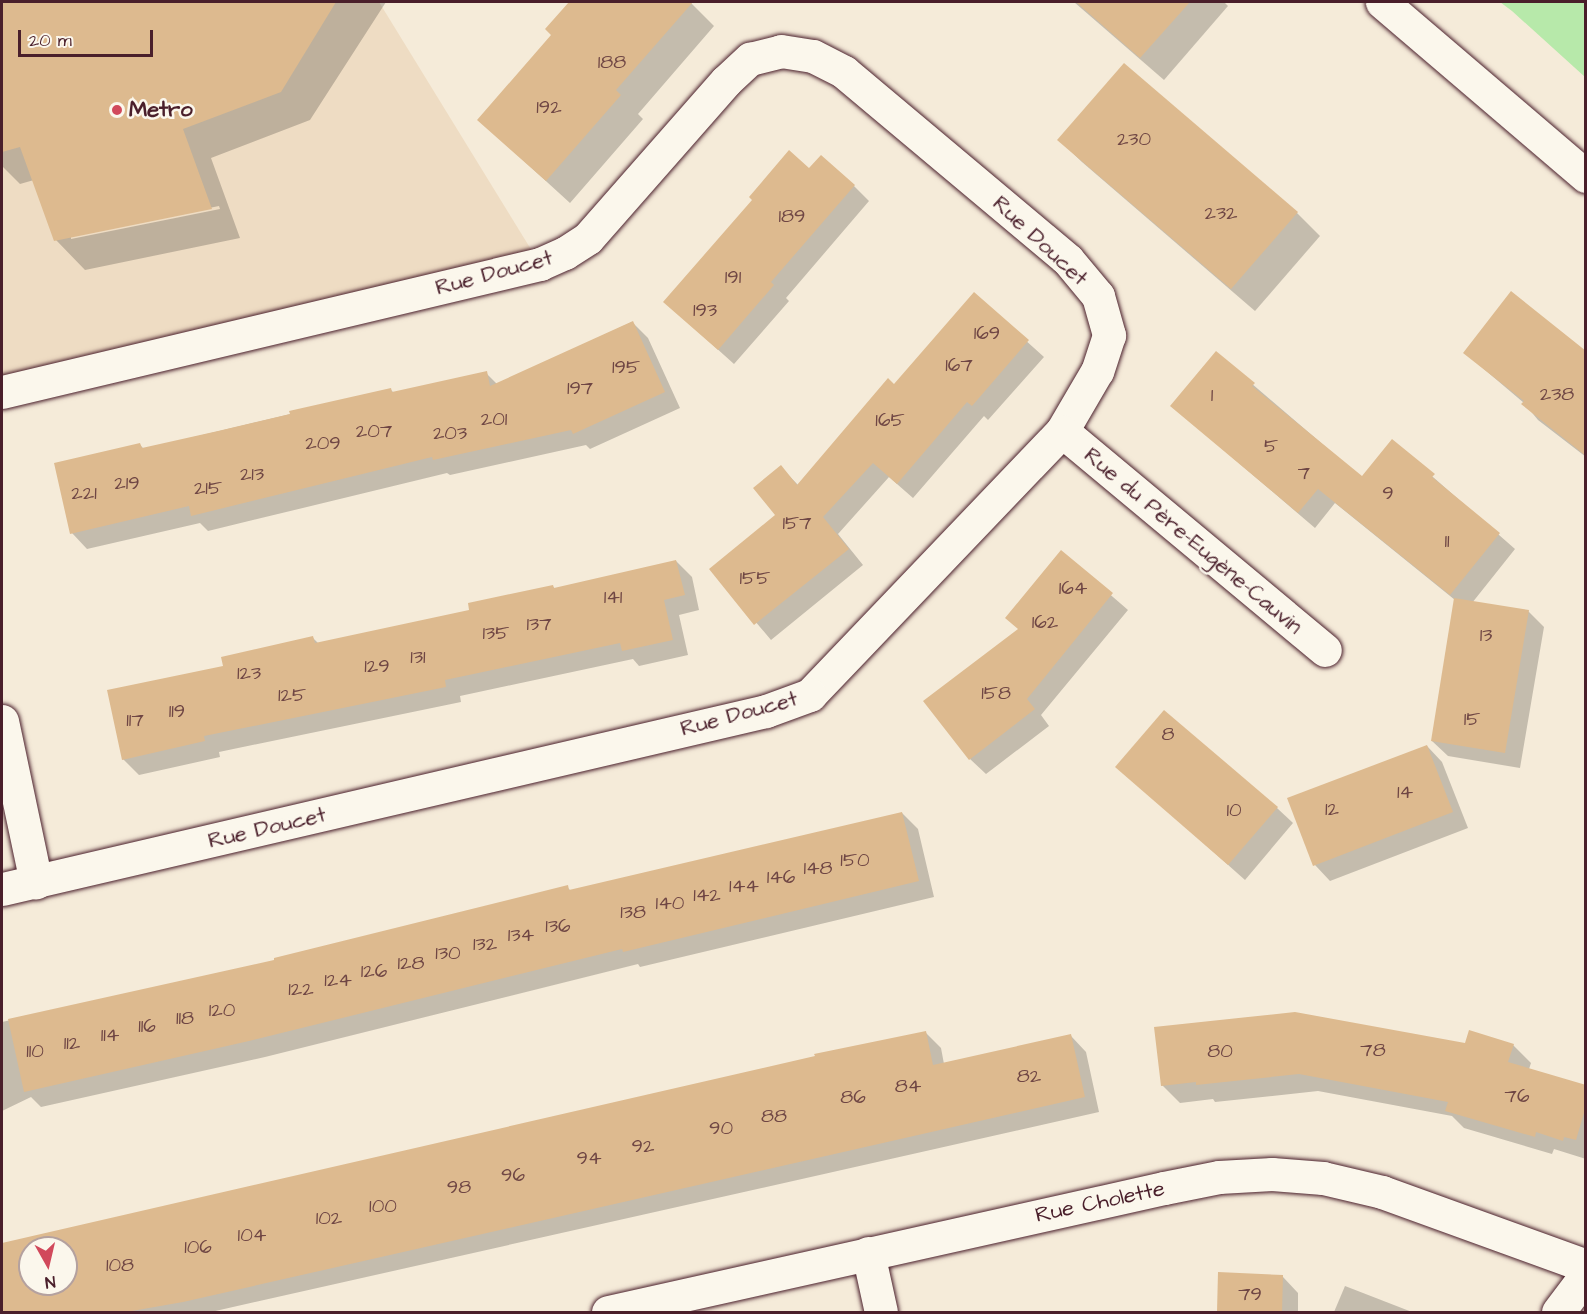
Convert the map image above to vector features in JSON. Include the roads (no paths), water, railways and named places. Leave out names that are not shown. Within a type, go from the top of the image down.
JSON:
[{"type":"street","points":[[1382,2],[1586,176]]},
{"type":"street","name":"Rue Doucet","points":[[2,392],[540,264],[565,254],[588,238],[726,81],[750,59],[781,51],[813,56],[844,72],[1068,260],[1098,296],[1109,335],[1097,371],[1062,431],[810,695],[766,711],[2,889]]},
{"type":"street","name":"Rue du Père-Eugène-Cauvin","points":[[1062,431],[1325,650]]},
{"type":"street","points":[[2,721],[36,882]]},
{"type":"street","name":"Rue Cholette","points":[[608,1312],[1175,1185],[1219,1177],[1272,1174],[1323,1178],[1382,1192],[1586,1266]]},
{"type":"street","points":[[868,1253],[881,1312]]},
{"type":"street","points":[[1558,1312],[1586,1275]]},
{"type":"place","name":"Metro","points":[[117,110]]}]
